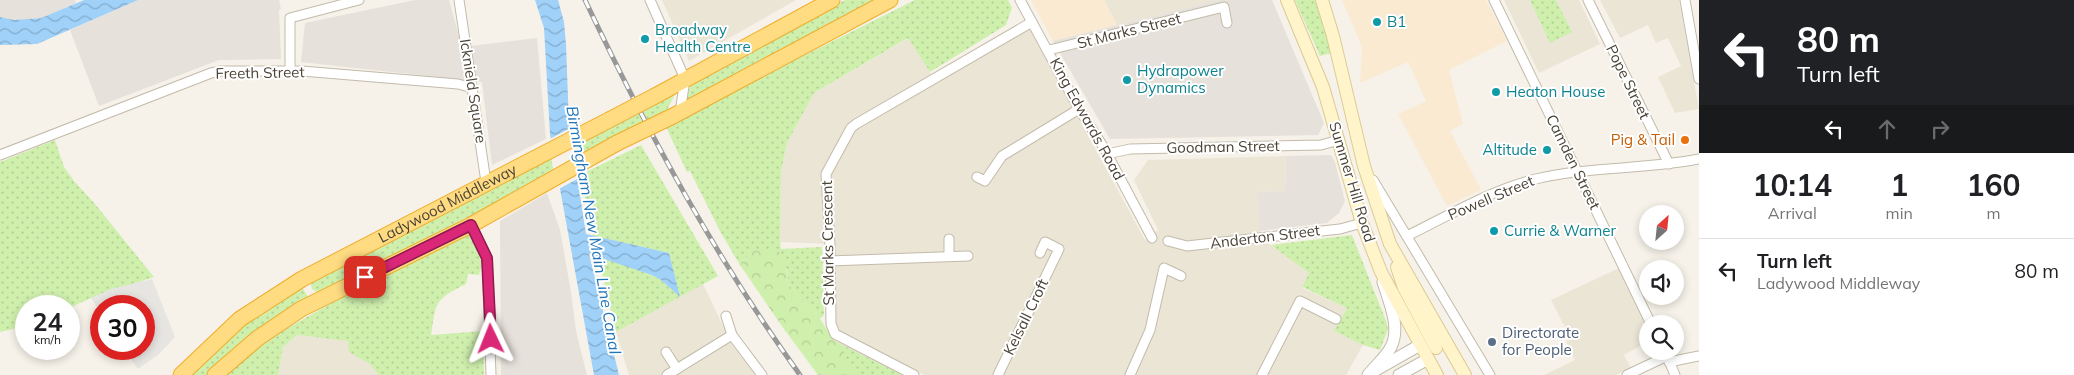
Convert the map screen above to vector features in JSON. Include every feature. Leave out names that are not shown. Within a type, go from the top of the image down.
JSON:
[{"type":"highway","points":[[685,79],[832,0]]},
{"type":"highway","points":[[676,114],[890,0]]},
{"type":"highway","name":"Ladywood Middleway","points":[[181,375],[240,319],[302,279],[486,182],[610,120],[685,79]]},
{"type":"highway","name":"Ladywood Middleway","points":[[215,375],[258,338],[279,323],[316,302],[471,225],[596,155],[676,114]]},
{"type":"highway","points":[[302,279],[316,302]]},
{"type":"main road","name":"Summer Hill Road","points":[[1287,0],[1323,87],[1362,223],[1380,272],[1437,375]]},
{"type":"main road","name":"Summer Hill Road","points":[[1322,0],[1335,44],[1364,166],[1404,288],[1441,345],[1464,375]]},
{"type":"main road","points":[[1420,345],[1441,345]]},
{"type":"main road","points":[[1428,358],[1441,345]]},
{"type":"street","points":[[290,70],[290,18],[359,0]]},
{"type":"street","name":"Icknield Square","points":[[459,0],[486,182]]},
{"type":"street","points":[[650,0],[685,79],[676,114]]},
{"type":"street","name":"King Edwards Road","points":[[1020,0],[1152,238]]},
{"type":"street","name":"Camden Street","points":[[1494,0],[1647,315]]},
{"type":"street","name":"Pope Street","points":[[1588,0],[1669,164]]},
{"type":"street","points":[[1685,0],[1699,79]]},
{"type":"street","name":"St Marks Street","points":[[1049,50],[1224,7],[1227,23]]},
{"type":"street","name":"St Marks Crescent","points":[[914,375],[835,334],[830,324],[830,245],[826,174],[851,128],[1032,22]]},
{"type":"street","name":"Freeth Street","points":[[0,155],[212,73],[290,70],[458,84],[473,88]]},
{"type":"street","points":[[978,177],[985,181],[1002,156],[1079,109]]},
{"type":"street","name":"Goodman Street","points":[[1107,154],[1130,149],[1321,145],[1339,140]]},
{"type":"street","name":"Powell Street","points":[[1408,236],[1466,207],[1515,185],[1537,178],[1699,159]]},
{"type":"street","name":"Summer Hill Road","points":[[1364,166],[1408,236],[1490,375]]},
{"type":"street","name":"Anderton Street","points":[[1168,242],[1187,246],[1340,229],[1362,223]]},
{"type":"street","points":[[471,225],[487,258],[491,375]]},
{"type":"street","points":[[949,239],[950,256]]},
{"type":"street","name":"Kelsall Croft","points":[[998,375],[1059,248],[1045,242],[1039,252]]},
{"type":"street","points":[[829,261],[968,256]]},
{"type":"street","points":[[1130,375],[1150,330],[1164,268],[1181,276]]},
{"type":"street","points":[[1368,375],[1390,348],[1394,337],[1395,324],[1380,272]]},
{"type":"street","points":[[1262,375],[1300,301],[1336,318]]},
{"type":"street","points":[[726,316],[732,335],[762,375]]},
{"type":"street","points":[[667,375],[732,335]]},
{"type":"street","points":[[1368,375],[1420,345]]},
{"type":"street","points":[[666,352],[677,369]]},
{"type":"street","points":[[1684,356],[1699,356]]},
{"type":"street","points":[[1398,375],[1428,358]]},
{"type":"street","points":[[1627,375],[1659,360]]},
{"type":"street","points":[[1669,360],[1675,375]]},
{"type":"shaded area","points":[[0,0],[75,0],[76,3],[41,18],[14,20],[0,17]]},
{"type":"shaded area","points":[[138,0],[279,0],[281,9],[279,10],[281,59],[219,60],[99,106],[70,30]]},
{"type":"shaded area","points":[[415,0],[449,0],[462,47],[537,38],[546,139],[492,165],[482,82],[301,62],[305,23]]},
{"type":"shaded area","points":[[662,0],[796,0],[689,61]]},
{"type":"shaded area","points":[[1031,0],[1104,0],[1117,25],[1053,41]]},
{"type":"shaded area","points":[[1104,0],[1218,0],[1117,25]]},
{"type":"shaded area","points":[[1218,0],[1272,0],[1324,123],[1318,135],[1110,139],[1053,41]]},
{"type":"shaded area","points":[[1342,0],[1486,0],[1507,41],[1449,70],[1463,124],[1450,131],[1481,190],[1447,206],[1398,114],[1426,101],[1408,62],[1360,83],[1362,47]]},
{"type":"shaded area","points":[[1504,0],[1579,0],[1600,44],[1539,73]]},
{"type":"shaded area","points":[[1600,0],[1679,0],[1699,109],[1675,113],[1658,77],[1681,66],[1668,38],[1656,43],[1648,25],[1620,38]]},
{"type":"shaded area","points":[[1030,29],[1145,240],[1158,230],[1134,180],[1148,160],[1286,156],[1285,191],[1257,192],[1261,239],[1282,252],[1309,273],[1302,288],[1347,308],[1335,331],[1363,345],[1346,375],[924,375],[838,332],[835,324],[834,244],[780,242],[781,172],[787,143],[814,93],[909,38],[936,82]]},
{"type":"shaded area","points":[[1331,155],[1335,162],[1345,201],[1339,213],[1327,223],[1260,231],[1257,192],[1285,191],[1286,156]]},
{"type":"shaded area","points":[[547,193],[560,230],[576,331],[587,375],[501,375],[500,221]]},
{"type":"shaded area","points":[[1619,268],[1641,315],[1639,315],[1639,347],[1624,355],[1631,368],[1616,375],[1544,375],[1575,360],[1566,341],[1571,339],[1551,300]]},
{"type":"shaded area","points":[[152,279],[175,337],[155,357],[155,295],[98,295],[111,289]]},
{"type":"shaded area","points":[[703,284],[731,343],[755,375],[629,375],[616,332]]},
{"type":"shaded area","points":[[297,335],[349,341],[379,375],[278,375],[283,347]]},
{"type":"shaded area","points":[[132,360],[151,360],[138,369]]},
{"type":"green space","points":[[845,0],[881,0],[685,101],[692,81]]},
{"type":"green space","points":[[915,0],[1008,0],[1012,8],[1006,25],[930,72],[908,38],[814,93],[787,143],[781,172],[780,242],[781,249],[822,247],[824,315],[820,319],[788,284],[787,269],[753,251],[740,265],[721,233],[690,171],[687,172],[667,129],[669,123]]},
{"type":"green space","points":[[1295,0],[1315,0],[1332,53],[1320,56]]},
{"type":"green space","points":[[1530,0],[1556,0],[1572,32],[1550,43]]},
{"type":"green space","points":[[677,90],[666,112],[490,208],[320,294],[312,289],[310,281]]},
{"type":"green space","points":[[55,140],[64,167],[74,181],[154,277],[100,295],[90,295],[90,298],[80,303],[80,295],[15,295],[15,329],[0,332],[0,162]]},
{"type":"green space","points":[[641,145],[718,276],[616,332],[598,256],[652,275],[661,280],[679,296],[669,253],[593,236],[580,175]]},
{"type":"green space","points":[[464,232],[470,235],[478,244],[482,262],[481,269],[479,275],[468,274],[466,284],[442,298],[438,303],[431,335],[483,331],[484,375],[379,375],[370,364],[349,352],[348,341],[297,335],[283,347],[278,375],[223,375],[254,347],[365,284]]},
{"type":"green space","points":[[1352,235],[1388,329],[1380,350],[1363,345],[1334,331],[1347,308],[1302,287],[1309,273],[1271,245]]},
{"type":"green space","points":[[777,249],[786,265],[788,284],[820,319],[857,375],[818,375],[740,265],[753,251]]},
{"type":"green space","points":[[299,286],[309,298],[249,339],[208,375],[190,375],[244,322]]},
{"type":"green space","points":[[823,335],[903,375],[819,375]]},
{"type":"water","points":[[84,0],[138,0],[37,44],[0,45],[0,17],[14,20],[41,18]]},
{"type":"water","points":[[535,0],[558,0],[564,22],[569,124],[586,234],[669,253],[680,297],[661,280],[652,275],[589,254],[619,375],[594,375],[550,134],[544,28]]},
{"type":"pier","points":[[572,127],[579,178],[557,190],[548,140]]},
{"type":"railway","points":[[585,0],[633,97],[684,192],[739,285],[800,375]]},
{"type":"place","name":"B1","points":[[1377,22]]},
{"type":"place","name":"Broadway Health Centre","points":[[645,39]]},
{"type":"place","name":"Hydrapower Dynamics","points":[[1127,80]]},
{"type":"place","name":"Heaton House","points":[[1496,92]]},
{"type":"place","name":"Pig & Tail","points":[[1685,140]]},
{"type":"place","name":"Altitude","points":[[1547,150]]},
{"type":"place","name":"Currie & Warner","points":[[1494,231]]},
{"type":"place","name":"Directorate for People","points":[[1492,342]]},
{"type":"route","points":[[365,277],[471,225],[487,258],[491,339]]},
{"type":"water label","name":"Birmingham New Main Line Canal","points":[[594,230]]}]
